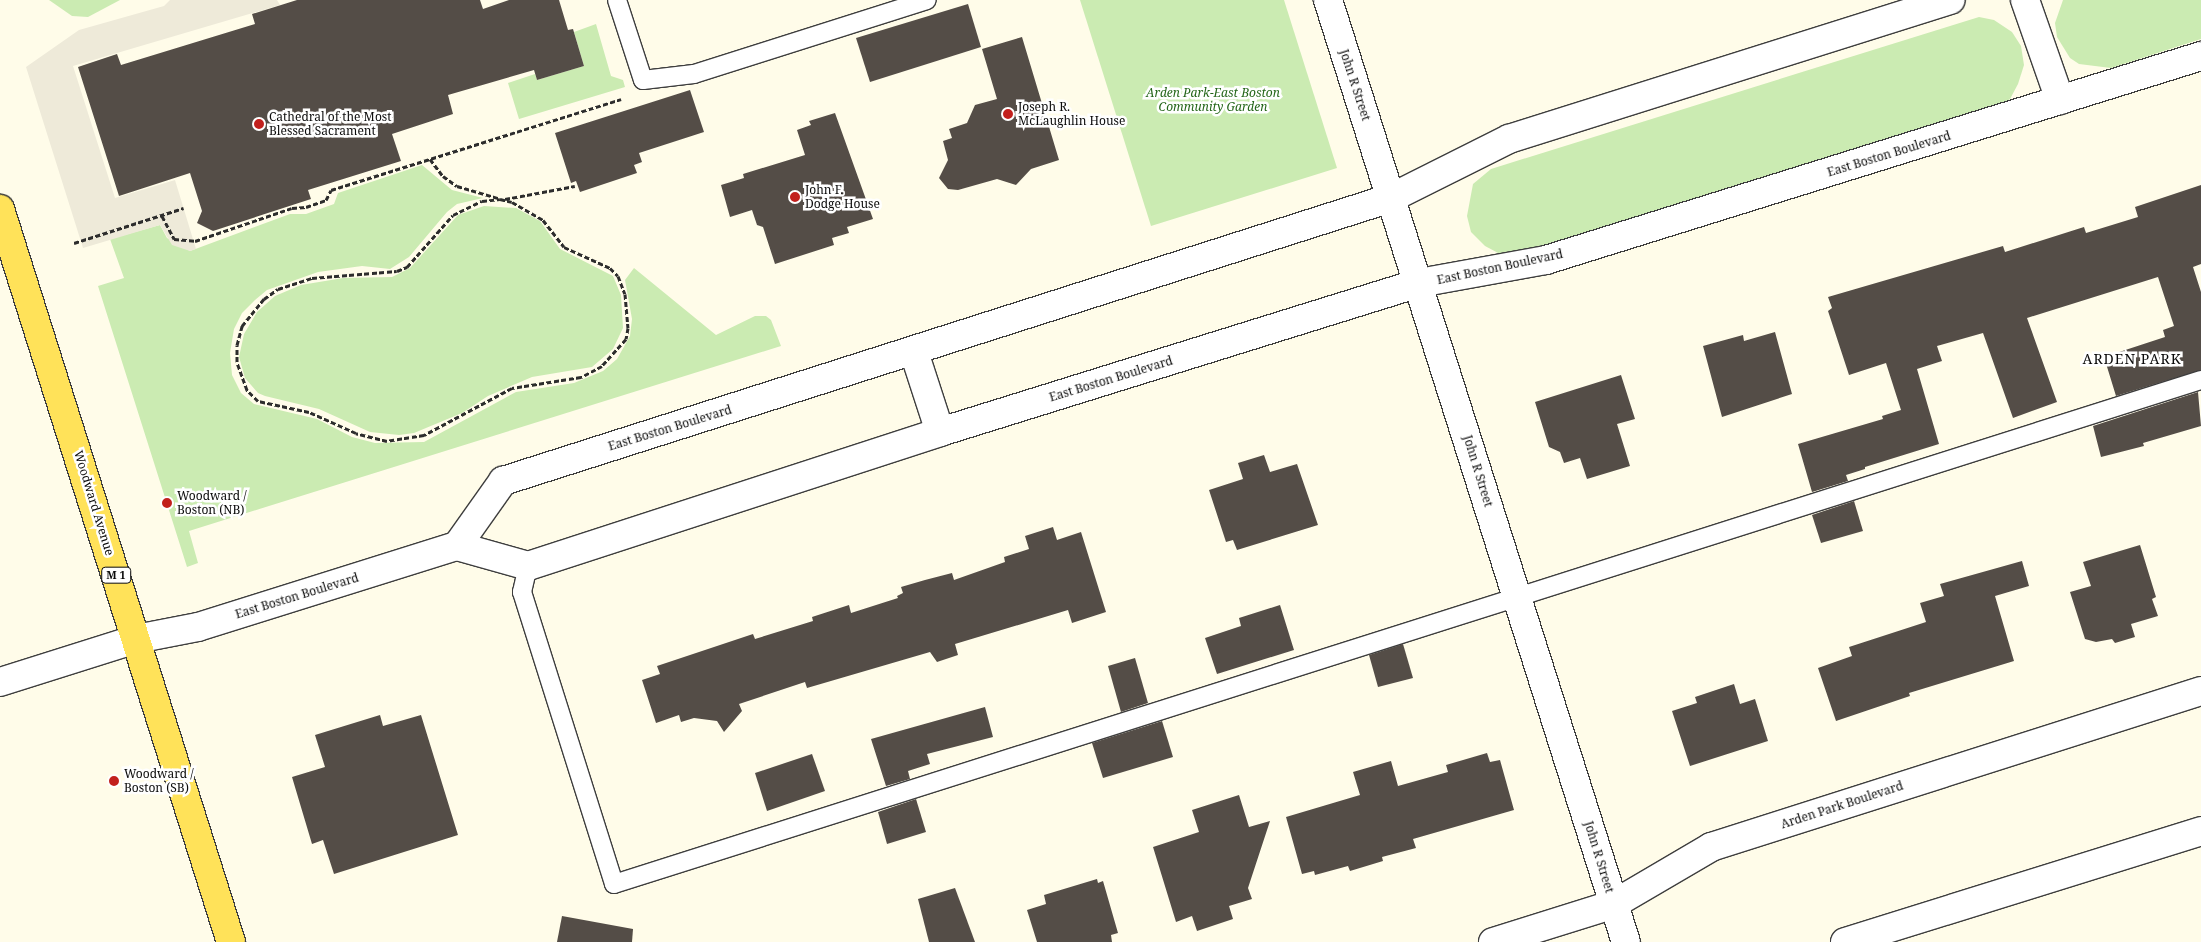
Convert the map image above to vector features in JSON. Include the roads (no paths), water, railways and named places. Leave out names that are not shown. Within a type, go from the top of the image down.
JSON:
[{"type":"main road","name":"Woodward Avenue","points":[[0,208],[231,942]]},
{"type":"street","name":"John R Street","points":[[1328,0],[1626,942]]},
{"type":"street","name":"East Boston Boulevard","points":[[0,682],[136,639],[198,627],[457,546],[503,481],[914,352],[1391,198],[1509,139],[1951,0]]},
{"type":"street","points":[[2025,0],[2060,100]]},
{"type":"street","name":"East Boston Boulevard","points":[[528,566],[940,432],[1419,283],[1546,260],[2201,56]]},
{"type":"street","points":[[914,352],[940,432]]},
{"type":"street","points":[[457,546],[528,566]]},
{"type":"street","name":"Arden Park Boulevard","points":[[1493,942],[1614,904],[1711,847],[2201,691]]},
{"type":"street","points":[[1845,942],[2201,831]]},
{"type":"lane","points":[[617,0],[643,80],[694,74],[927,0]]},
{"type":"lane","points":[[528,566],[522,592],[614,884],[2201,380]]},
{"type":"place","name":"Joseph R. McLaughlin House","points":[[1008,114]]},
{"type":"place","name":"Cathedral of the Most Blessed Sacrament","points":[[259,124]]},
{"type":"place","name":"John F. Dodge House","points":[[795,197]]},
{"type":"place","name":"Woodward / Boston (NB)","points":[[167,503]]},
{"type":"place","name":"Woodward / Boston (SB)","points":[[114,781]]},
{"type":"district","name":"ARDEN PARK","points":[[2132,359]]},
{"type":"park label","name":"Arden Park-East Boston Community Garden","points":[[1213,100]]}]
